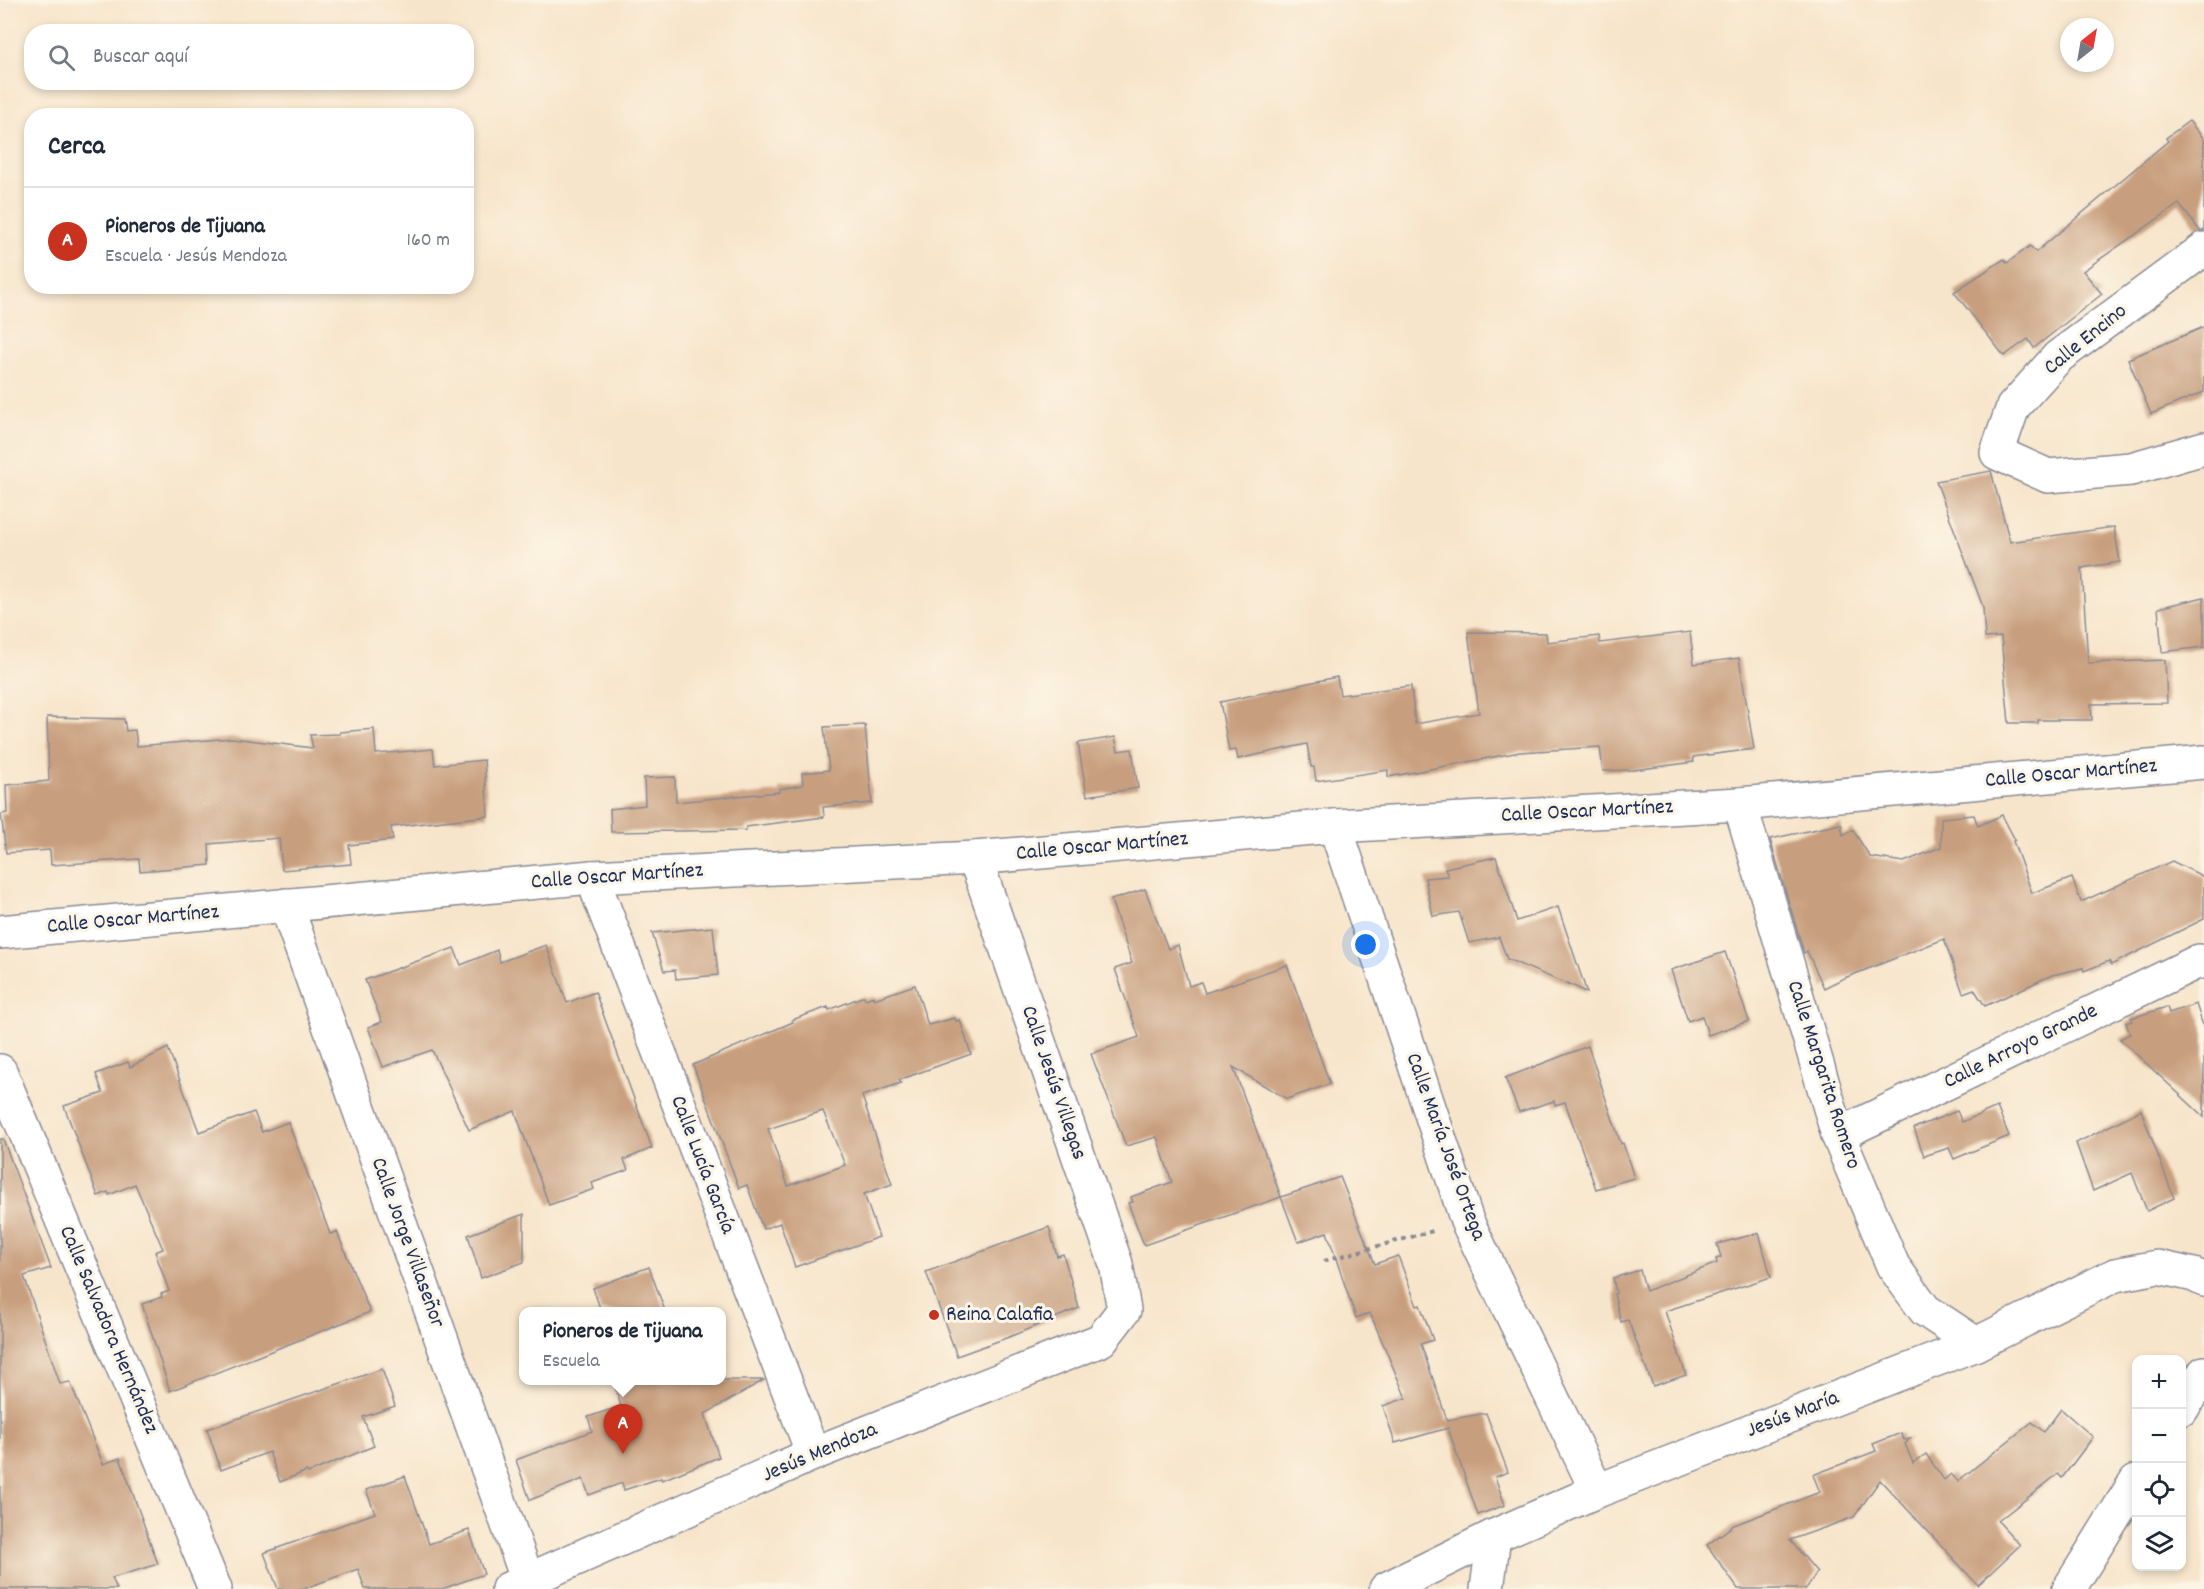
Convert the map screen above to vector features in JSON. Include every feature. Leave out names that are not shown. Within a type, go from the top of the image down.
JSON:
[{"type":"street","name":"Calle Encino","points":[[2204,249],[2058,357],[2013,407],[1997,453],[2048,476],[2131,469],[2204,447]]},
{"type":"street","name":"Calle Oscar Martínez","points":[[0,932],[592,877],[975,858],[1335,826],[1740,804],[2204,762]]},
{"type":"street","name":"Calle Margarita Romero","points":[[1740,804],[1838,1135],[1893,1266],[1925,1310],[1976,1344]]},
{"type":"street","name":"Calle María José Ortega","points":[[1335,826],[1467,1221],[1597,1491]]},
{"type":"street","name":"Calle Jesús Villegas","points":[[975,858],[1116,1264],[1124,1310]]},
{"type":"street","name":"Calle Lucía García","points":[[592,877],[813,1454]]},
{"type":"street","name":"Calle Jorge Villaseñor","points":[[286,905],[518,1585]]},
{"type":"street","name":"Calle Arroyo Grande","points":[[1838,1135],[2199,962],[2204,962]]},
{"type":"street","name":"Calle Salvadora Hernández","points":[[0,1071],[215,1589]]},
{"type":"street","name":"Jesús María","points":[[1386,1589],[1494,1536],[1597,1491],[1976,1344],[2115,1275],[2158,1267],[2194,1275],[2204,1280]]},
{"type":"street","name":"Jesús Mendoza","points":[[518,1585],[813,1454],[1101,1340],[1124,1310]]},
{"type":"street","points":[[2186,1401],[2204,1373]]},
{"type":"street","points":[[2069,1589],[2132,1487]]},
{"type":"street","points":[[1486,1589],[1494,1536]]},
{"type":"path","points":[[1324,1261],[1467,1221]]},
{"type":"building","points":[[2189,121],[2204,139],[2204,231],[2200,231],[2179,204],[2083,271],[2102,294],[2034,348],[2028,339],[2004,356],[1954,292],[2004,259],[2007,263],[2030,246],[2036,252],[2168,141],[2166,138]]},
{"type":"building","points":[[2204,327],[2204,392],[2151,414],[2128,359]]},
{"type":"building","points":[[1991,471],[2010,542],[2114,527],[2120,562],[2082,568],[2088,663],[2165,660],[2167,703],[2091,704],[2092,720],[2038,720],[2038,723],[2009,723],[2001,637],[1985,638],[1983,607],[1936,481]]},
{"type":"building","points":[[2204,597],[2204,647],[2162,652],[2158,608]]},
{"type":"building","points":[[1468,632],[1546,633],[1547,642],[1599,636],[1600,643],[1690,632],[1694,664],[1739,658],[1754,749],[1693,757],[1694,762],[1634,770],[1603,771],[1600,747],[1520,752],[1388,777],[1388,770],[1316,781],[1307,744],[1238,759],[1236,750],[1229,751],[1220,702],[1337,677],[1340,695],[1411,686],[1415,724],[1479,713]]},
{"type":"building","points":[[47,717],[124,719],[126,731],[135,730],[137,746],[232,738],[313,748],[310,735],[340,734],[340,732],[374,729],[376,754],[433,749],[435,765],[484,760],[488,816],[391,827],[393,840],[349,845],[351,864],[282,870],[279,838],[209,844],[210,865],[140,871],[139,859],[51,865],[50,850],[6,853],[1,814],[7,813],[6,785],[49,781]]},
{"type":"building","points":[[865,725],[872,803],[823,807],[824,817],[746,827],[746,830],[611,832],[610,809],[645,805],[644,778],[675,777],[676,802],[779,792],[779,789],[803,785],[802,773],[829,770],[824,727]]},
{"type":"building","points":[[1115,737],[1118,751],[1132,749],[1138,788],[1087,796],[1078,743]]},
{"type":"building","points":[[1974,815],[1978,826],[2002,815],[2015,840],[2013,841],[2032,893],[2072,878],[2081,902],[2172,861],[2204,877],[2204,919],[2111,965],[2109,961],[2084,971],[2083,968],[2052,975],[1985,1006],[1974,989],[1963,993],[1944,939],[1824,988],[1807,951],[1804,953],[1770,839],[1841,824],[1843,835],[1853,830],[1870,857],[1904,862],[1941,847],[1941,818]]},
{"type":"building","points":[[1496,857],[1517,921],[1558,907],[1587,993],[1507,959],[1499,937],[1469,943],[1459,912],[1433,916],[1425,878],[1448,876],[1445,868]]},
{"type":"building","points":[[1145,889],[1168,949],[1178,945],[1189,986],[1201,982],[1205,993],[1287,965],[1330,1084],[1287,1099],[1233,1067],[1281,1197],[1144,1245],[1128,1203],[1133,1202],[1131,1197],[1172,1182],[1157,1137],[1126,1146],[1091,1054],[1139,1037],[1115,969],[1132,963],[1111,900]]},
{"type":"building","points":[[713,927],[718,975],[676,979],[675,970],[664,971],[652,933]]},
{"type":"building","points":[[546,945],[567,1003],[595,992],[652,1148],[624,1160],[628,1170],[592,1183],[594,1189],[549,1205],[515,1111],[469,1130],[432,1050],[383,1067],[368,1027],[382,1022],[365,980],[454,948],[461,965],[497,950],[500,962]]},
{"type":"building","points":[[1725,952],[1749,1021],[1708,1035],[1702,1016],[1688,1021],[1671,970]]},
{"type":"building","points":[[915,985],[928,1025],[955,1018],[956,1021],[960,1020],[971,1054],[899,1080],[901,1083],[862,1096],[892,1184],[864,1194],[879,1237],[795,1267],[780,1223],[763,1229],[747,1185],[739,1188],[693,1065],[793,1022],[792,1020],[828,1007],[829,1010],[864,996],[865,999],[874,996],[874,999]],"holes":[[[823,1111],[845,1165],[788,1186],[768,1129]]]},
{"type":"building","points":[[2196,1004],[2204,1029],[2204,1117],[2120,1039],[2130,1034],[2126,1023],[2132,1021],[2131,1018],[2167,1007],[2169,1013]]},
{"type":"building","points":[[1588,1046],[1634,1178],[1596,1189],[1565,1102],[1555,1105],[1554,1101],[1519,1112],[1505,1078]]},
{"type":"building","points":[[168,1048],[199,1132],[254,1112],[262,1132],[288,1122],[330,1234],[337,1232],[370,1312],[170,1391],[142,1304],[162,1297],[161,1294],[169,1291],[155,1252],[163,1249],[135,1184],[109,1195],[108,1192],[98,1196],[64,1106],[103,1093],[96,1074],[128,1062],[130,1067]]},
{"type":"building","points":[[1997,1107],[2009,1136],[1954,1159],[1949,1148],[1924,1156],[1914,1128],[1957,1111],[1962,1122]]},
{"type":"building","points":[[2141,1110],[2174,1198],[2147,1211],[2132,1173],[2093,1191],[2076,1143]]},
{"type":"building","points":[[0,1139],[3,1139],[51,1268],[24,1276],[60,1384],[70,1382],[103,1464],[120,1458],[158,1564],[112,1578],[117,1589],[0,1589]]},
{"type":"building","points":[[1340,1177],[1375,1264],[1398,1256],[1433,1340],[1421,1344],[1447,1420],[1486,1413],[1508,1472],[1495,1477],[1505,1505],[1478,1515],[1448,1428],[1395,1443],[1383,1406],[1406,1398],[1370,1313],[1356,1318],[1327,1232],[1298,1242],[1281,1197]]},
{"type":"building","points":[[524,1214],[524,1262],[481,1278],[468,1235]]},
{"type":"building","points":[[1049,1227],[1057,1256],[1063,1254],[1079,1308],[957,1356],[926,1272]]},
{"type":"building","points":[[1759,1233],[1771,1277],[1665,1311],[1686,1375],[1653,1386],[1628,1320],[1621,1322],[1614,1294],[1616,1293],[1613,1278],[1640,1270],[1646,1291],[1717,1263],[1716,1259],[1721,1257],[1717,1244]]},
{"type":"building","points":[[649,1267],[664,1307],[600,1307],[593,1288]]},
{"type":"building","points":[[382,1369],[395,1406],[363,1417],[374,1446],[280,1482],[269,1452],[221,1470],[207,1429]]},
{"type":"building","points":[[726,1380],[764,1380],[705,1414],[719,1457],[662,1480],[661,1478],[624,1490],[622,1483],[589,1495],[583,1479],[530,1500],[516,1460],[592,1431],[588,1417],[621,1406],[615,1385],[726,1385]]},
{"type":"building","points":[[2061,1409],[2093,1437],[2062,1478],[2058,1474],[1998,1521],[2020,1545],[1978,1585],[1880,1480],[1854,1517],[1790,1540],[1817,1572],[1806,1589],[1738,1589],[1707,1545],[1734,1525],[1820,1492],[1813,1475],[1876,1451],[1873,1444],[1901,1433],[1904,1440],[1910,1438],[1905,1444],[1913,1463],[1926,1454],[1944,1480],[1951,1474],[1958,1481],[2032,1422],[2044,1432]]},
{"type":"building","points":[[405,1476],[429,1544],[469,1530],[484,1574],[442,1589],[365,1589],[358,1569],[303,1589],[278,1589],[264,1553],[375,1513],[366,1490]]},
{"type":"place","name":"Reina Calafia","points":[[934,1315]]},
{"type":"place","name":"Pioneros de Tijuana","points":[[623,1454]]}]
